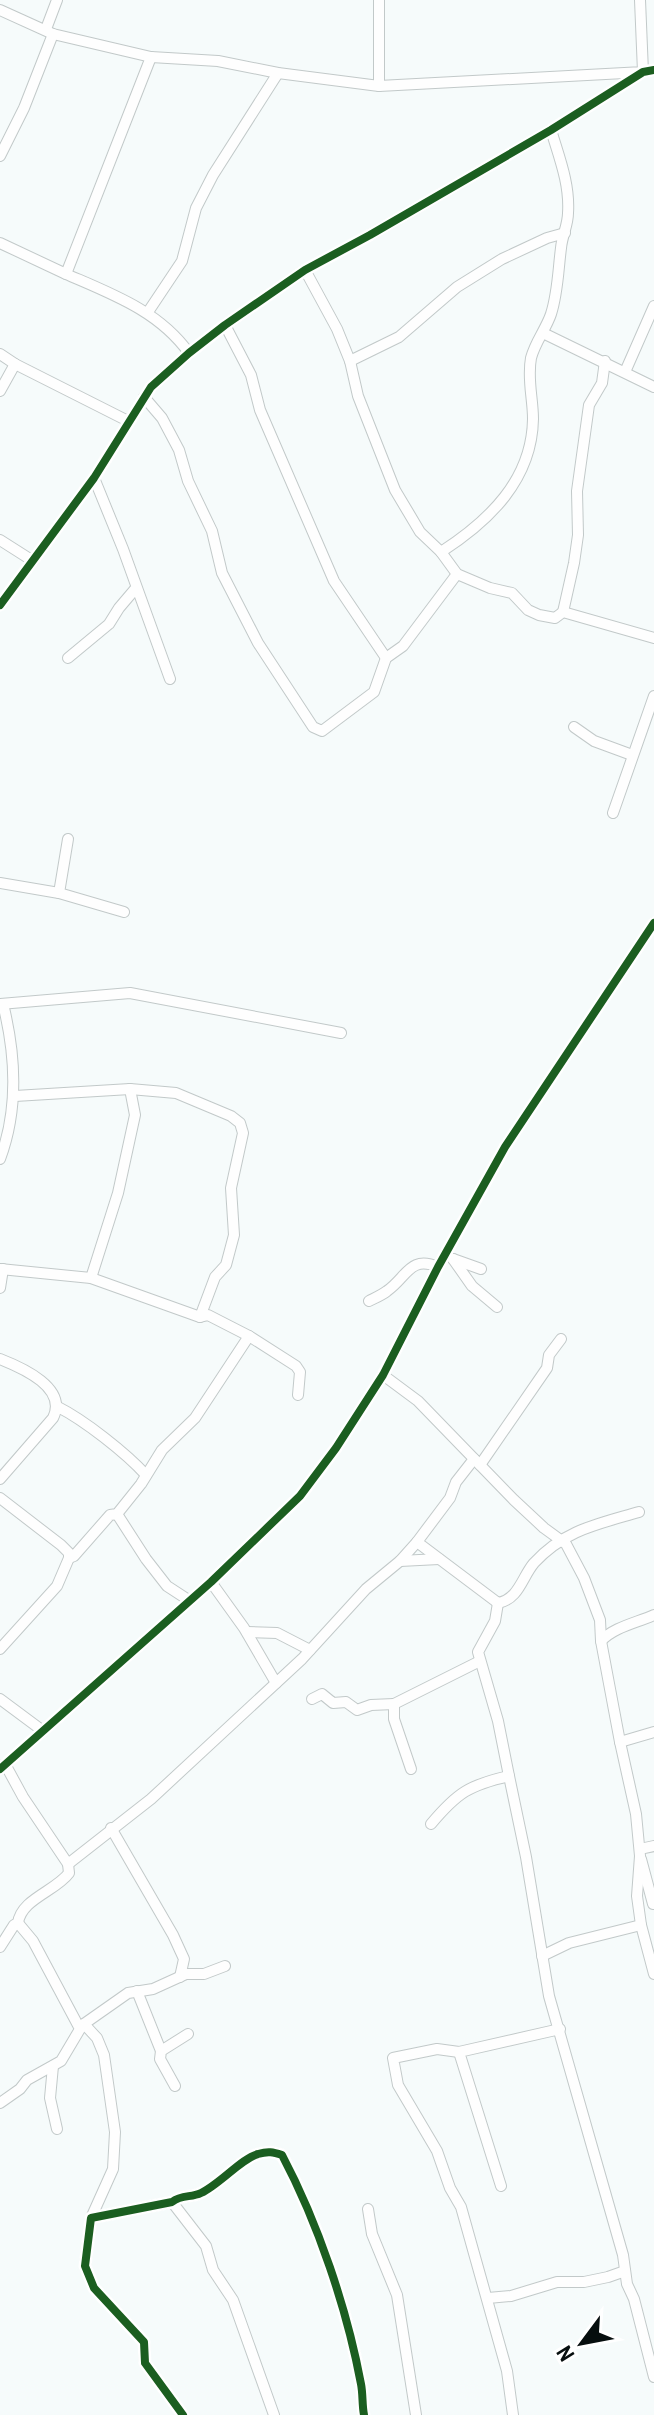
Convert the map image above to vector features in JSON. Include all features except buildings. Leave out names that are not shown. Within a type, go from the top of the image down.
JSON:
[{"type":"street","points":[[0,156],[24,108],[50,32],[57,0]]},
{"type":"street","points":[[379,0],[379,86]]},
{"type":"street","points":[[640,0],[649,71]]},
{"type":"street","points":[[0,10],[36,28],[151,57],[218,61],[278,73],[379,86],[649,71]]},
{"type":"street","points":[[66,274],[151,57]]},
{"type":"street","points":[[0,605],[94,478],[151,387],[189,353],[305,270],[649,71]]},
{"type":"street","points":[[148,312],[182,261],[196,208],[213,175],[278,73]]},
{"type":"street","points":[[441,552],[486,519],[522,473],[533,418],[529,394],[530,364],[557,292],[561,243],[568,211],[566,186],[551,130]]},
{"type":"street","points":[[350,361],[399,337],[457,287],[502,259],[565,233]]},
{"type":"street","points":[[0,243],[148,312],[176,335],[189,353]]},
{"type":"street","points":[[305,270],[337,329],[350,361],[358,396],[395,490],[420,532],[441,552],[457,574],[490,588],[512,593],[528,610],[539,615],[555,618],[563,612],[578,535],[577,491],[589,405],[602,383],[605,361]]},
{"type":"street","points":[[625,372],[654,306]]},
{"type":"street","points":[[225,325],[251,375],[260,410],[334,581],[386,658]]},
{"type":"street","points":[[543,333],[654,387]]},
{"type":"street","points":[[0,354],[128,421]]},
{"type":"street","points":[[0,391],[15,364]]},
{"type":"street","points":[[144,397],[162,418],[179,450],[188,481],[212,531],[222,573],[258,643],[313,727],[322,731],[368,698],[377,688],[386,658],[403,646],[457,574]]},
{"type":"street","points":[[94,478],[170,679]]},
{"type":"street","points":[[0,540],[33,561]]},
{"type":"street","points":[[68,658],[109,624],[136,588]]},
{"type":"street","points":[[563,612],[654,638]]},
{"type":"street","points":[[613,813],[654,696]]},
{"type":"street","points":[[574,727],[594,741],[632,755]]},
{"type":"street","points":[[59,893],[68,839]]},
{"type":"street","points":[[0,883],[59,893],[124,912]]},
{"type":"street","points":[[0,1947],[29,1905],[67,1878],[68,1864],[2,1767],[211,1582],[300,1496],[336,1448],[383,1375],[438,1267],[449,1257],[505,1147],[654,923]]},
{"type":"street","points":[[0,1159],[8,1137],[15,1096],[10,1030],[2,1004],[130,993],[341,1033]]},
{"type":"street","points":[[15,1096],[130,1089],[176,1093],[231,1116],[240,1123],[243,1133],[231,1188],[234,1235],[226,1265],[215,1277],[200,1317]]},
{"type":"street","points":[[91,1278],[118,1193],[135,1115],[130,1089]]},
{"type":"street","points":[[449,1257],[481,1269]]},
{"type":"street","points":[[449,1257],[472,1286],[497,1307]]},
{"type":"street","points":[[369,1301],[388,1291],[416,1264],[426,1262],[438,1267]]},
{"type":"street","points":[[0,1288],[2,1269],[91,1278],[200,1317],[208,1315],[296,1366],[300,1372],[298,1395]]},
{"type":"street","points":[[69,1558],[79,1552],[110,1515],[117,1514],[162,1450],[195,1418],[249,1336]]},
{"type":"street","points":[[68,1864],[151,1799],[310,1650],[366,1589],[400,1561],[450,1498],[456,1482],[477,1462],[547,1368],[549,1355],[561,1339]]},
{"type":"street","points":[[0,1359],[29,1370],[48,1390],[58,1407],[71,1413],[146,1475]]},
{"type":"street","points":[[383,1375],[418,1401],[514,1500],[566,1544],[584,1578],[600,1620],[601,1641],[636,1814],[640,1853],[653,1904],[639,1909]]},
{"type":"street","points":[[0,1479],[53,1418],[58,1407]]},
{"type":"street","points":[[0,1498],[69,1553],[57,1586],[0,1649]]},
{"type":"street","points":[[417,1542],[498,1603],[513,1596],[531,1567],[559,1539],[639,1512]]},
{"type":"street","points":[[117,1514],[167,1586],[190,1601]]},
{"type":"street","points":[[400,1561],[439,1559]]},
{"type":"street","points":[[211,1582],[247,1632],[276,1683]]},
{"type":"street","points":[[498,1603],[495,1621],[478,1649],[480,1661],[498,1721],[526,1857],[549,1996],[623,2255],[654,2377]]},
{"type":"street","points":[[601,1641],[610,1631],[654,1615]]},
{"type":"street","points":[[600,1620],[610,1631]]},
{"type":"street","points":[[247,1632],[277,1633],[310,1650]]},
{"type":"street","points":[[312,1699],[322,1694],[333,1703],[346,1702],[357,1710],[371,1705],[394,1704],[480,1661]]},
{"type":"street","points":[[0,1699],[43,1731]]},
{"type":"street","points":[[394,1704],[394,1719],[411,1769]]},
{"type":"street","points":[[620,1742],[654,1732]]},
{"type":"street","points":[[431,1824],[452,1798],[482,1782],[509,1776]]},
{"type":"street","points":[[111,1828],[173,1935],[184,1959],[180,1977]]},
{"type":"street","points":[[640,1853],[654,1846]]},
{"type":"street","points":[[640,1853],[637,1876],[639,1909],[654,1974]]},
{"type":"street","points":[[18,1923],[33,1941],[82,2025],[97,2038],[104,2055],[115,2132],[113,2169],[91,2218],[85,2266],[94,2288],[144,2342],[145,2363],[183,2415]]},
{"type":"street","points":[[542,1956],[569,1943],[641,1925]]},
{"type":"street","points":[[0,2103],[27,2080],[53,2066],[69,2052],[82,2025],[110,2004],[137,1991],[153,1989],[180,1977],[204,1974],[225,1966]]},
{"type":"street","points":[[137,1991],[161,2051],[160,2059],[175,2086]]},
{"type":"street","points":[[513,2415],[507,2371],[461,2207],[450,2188],[437,2151],[398,2085],[393,2058],[437,2049],[459,2052],[560,2029]]},
{"type":"street","points":[[161,2051],[188,2034]]},
{"type":"street","points":[[459,2052],[501,2186]]},
{"type":"street","points":[[53,2066],[50,2098],[57,2129]]},
{"type":"street","points":[[91,2218],[172,2202],[180,2196],[198,2195],[226,2178],[253,2155],[269,2151],[282,2155],[318,2232],[353,2350],[362,2387],[364,2415]]},
{"type":"street","points":[[172,2202],[206,2246],[213,2270],[233,2300],[274,2415]]},
{"type":"street","points":[[368,2209],[372,2234],[397,2295],[416,2415]]},
{"type":"street","points":[[488,2298],[511,2296],[557,2282],[596,2280],[625,2271]]},
{"type":"cycle path","points":[[0,605],[94,478],[151,387],[189,353],[305,270],[551,130],[643,72],[654,70]]},
{"type":"cycle path","points":[[0,1769],[211,1582],[300,1496],[336,1448],[383,1375],[438,1267],[505,1147],[654,923]]},
{"type":"cycle path","points":[[183,2415],[145,2363],[144,2342],[94,2288],[85,2266],[91,2218],[197,2194],[252,2156],[268,2152],[282,2155],[330,2267],[348,2326],[361,2384],[364,2415]]}]
